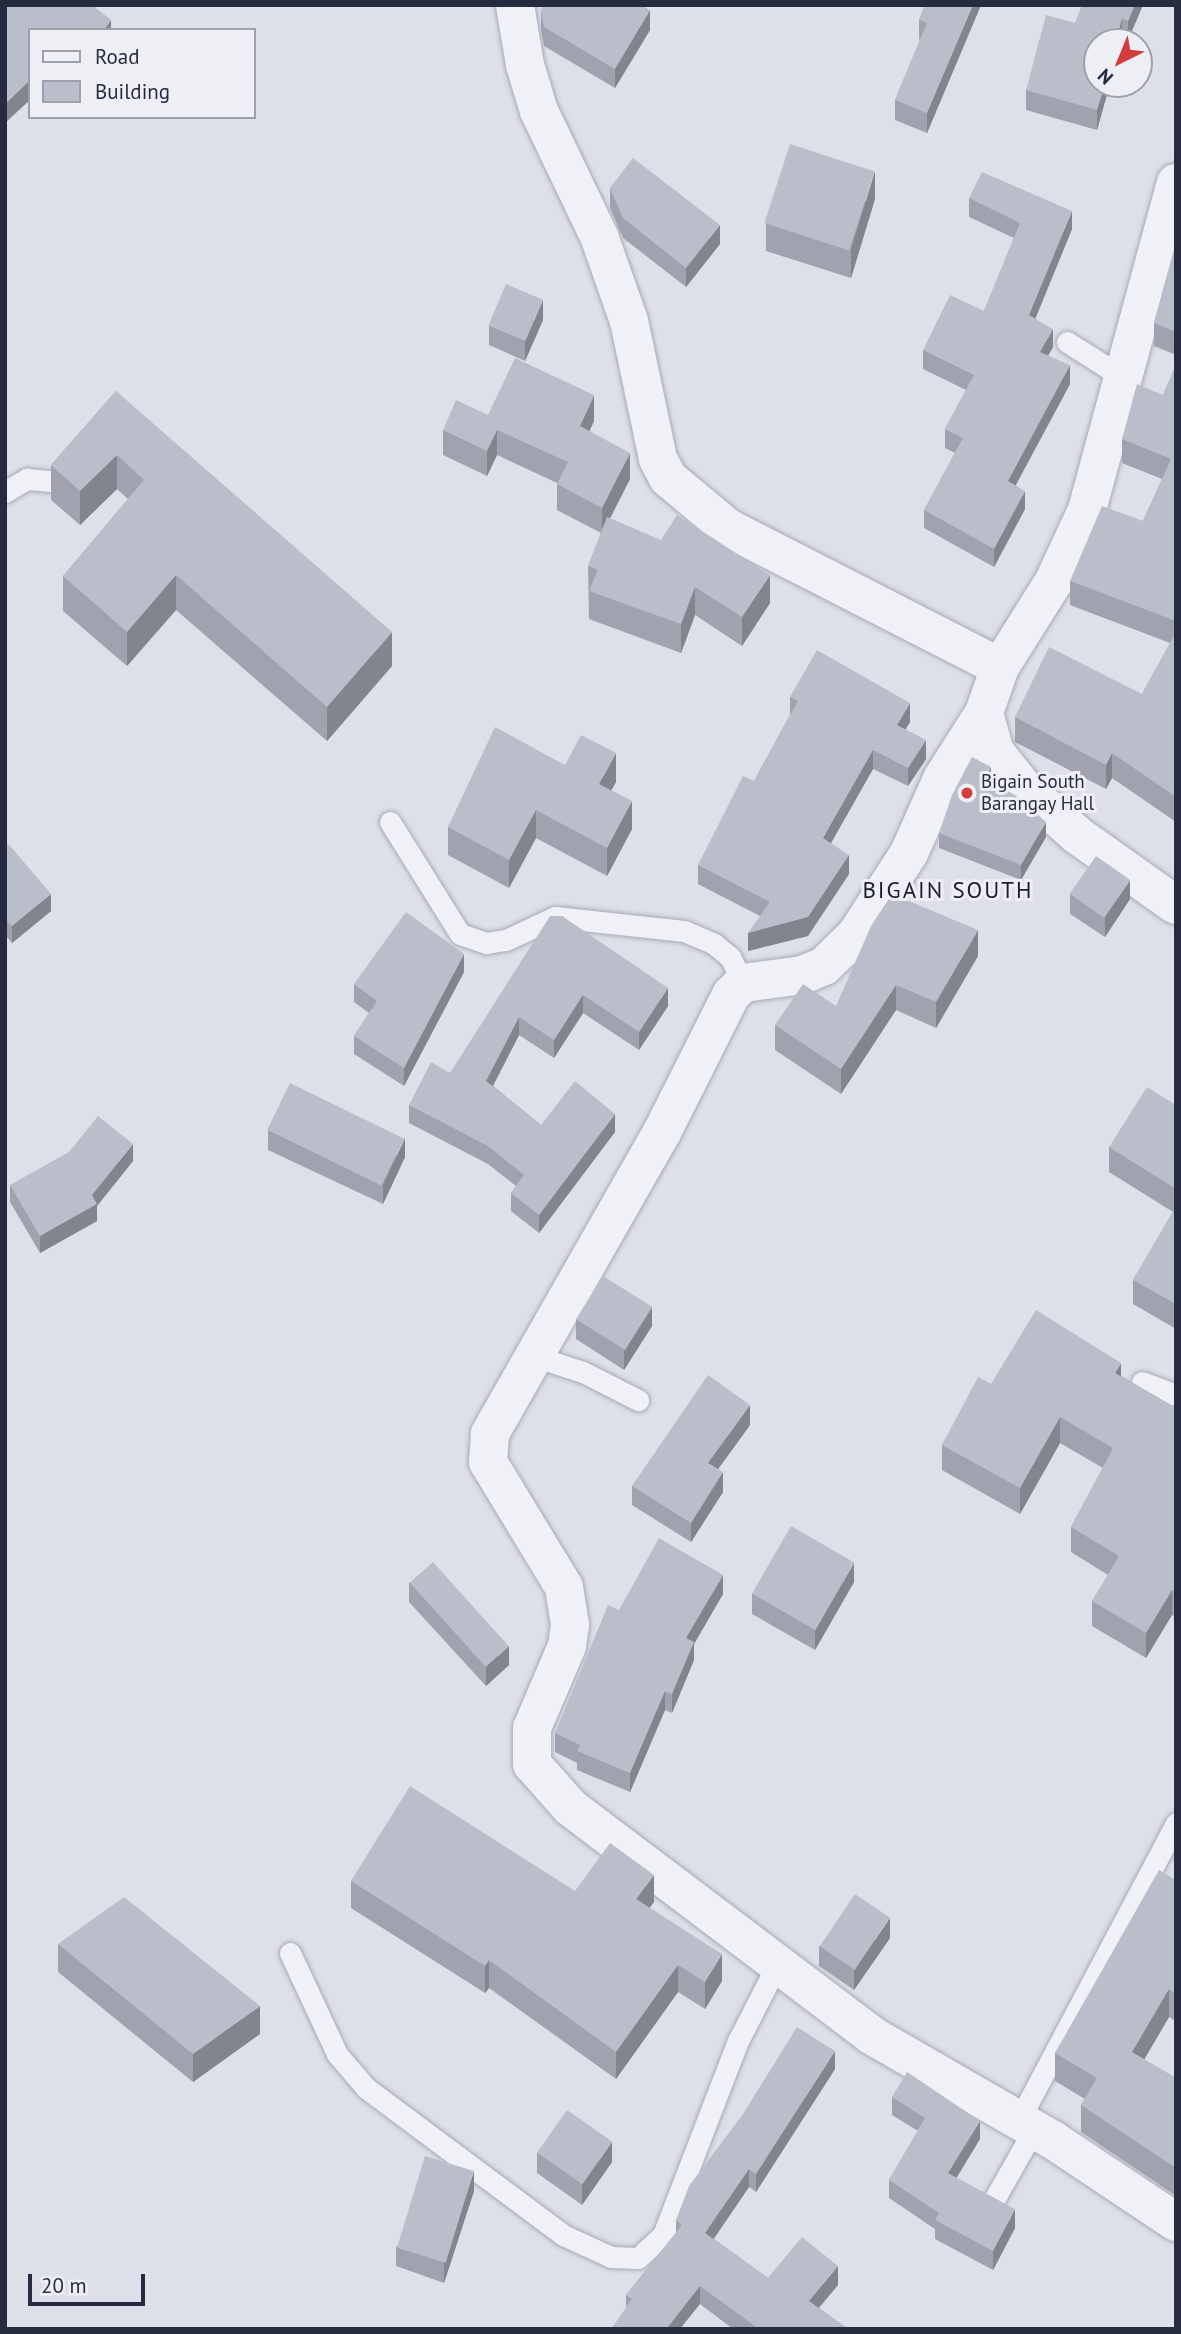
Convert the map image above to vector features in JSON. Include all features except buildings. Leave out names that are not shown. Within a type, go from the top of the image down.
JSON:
[{"type":"street","points":[[516,5],[525,65],[539,111],[599,236],[629,321],[658,459],[668,478],[728,528],[1000,667]]},
{"type":"street","points":[[1176,183],[1087,510],[1053,583],[1000,667],[984,713],[942,779],[909,853],[856,936],[824,966],[803,975],[743,983],[731,995],[662,1132],[537,1357],[490,1434],[488,1462],[565,1587],[570,1625],[567,1646],[532,1728],[533,1764],[570,1807],[871,2035],[1026,2124],[1176,2222]]},
{"type":"street","points":[[984,713],[995,752],[1023,787],[1077,835],[1176,905]]},
{"type":"lane","points":[[1067,342],[1124,378]]},
{"type":"lane","points":[[5,492],[27,479],[51,481]]},
{"type":"lane","points":[[390,822],[460,934],[486,943],[496,942],[555,916],[684,931],[714,944],[730,957],[743,983]]},
{"type":"lane","points":[[537,1357],[583,1372],[638,1400]]},
{"type":"lane","points":[[1142,1382],[1176,1395]]},
{"type":"lane","points":[[995,2198],[1026,2124],[1176,1823]]},
{"type":"lane","points":[[290,1953],[337,2054],[366,2088],[563,2235],[611,2257],[625,2258],[638,2258],[663,2235],[738,2041],[778,1962]]},
{"type":"place","name":"Bigain South Barangay Hall","points":[[967,793]]},
{"type":"district","name":"BIGAIN SOUTH","points":[[948,890]]}]
